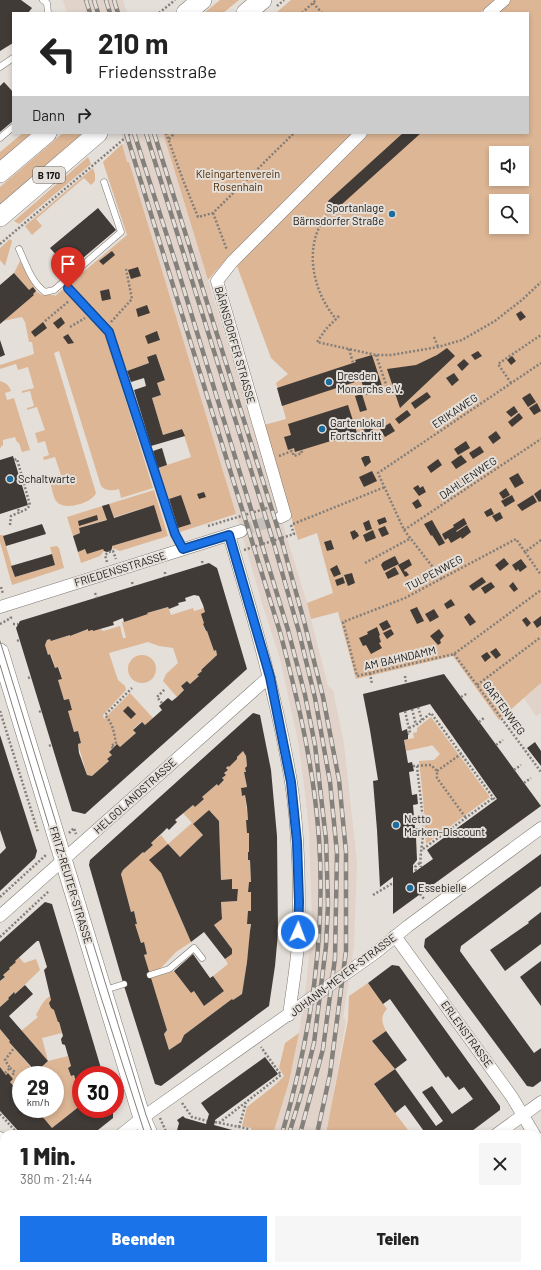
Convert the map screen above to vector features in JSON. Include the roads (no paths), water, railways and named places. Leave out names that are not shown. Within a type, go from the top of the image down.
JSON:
[{"type":"main road","points":[[187,12],[202,0]]},
{"type":"main road","points":[[247,12],[262,0]]},
{"type":"main road","points":[[0,173],[46,134]]},
{"type":"main road","name":"B 170","points":[[0,217],[97,134]]},
{"type":"main road","name":"FRITZ-REUTER-STRASSE","points":[[0,652],[142,1118],[147,1130]]},
{"type":"street","points":[[490,12],[504,0]]},
{"type":"street","name":"BÄRNSDORFER STRASSE","points":[[287,521],[217,281],[232,262],[360,134]]},
{"type":"street","name":"FRIEDENSSTRASSE","points":[[0,606],[241,531]]},
{"type":"street","points":[[229,535],[270,677],[291,782],[297,842],[299,902],[298,947],[289,1015]]},
{"type":"street","name":"HELGOLANDSTRASSE","points":[[0,916],[270,677]]},
{"type":"street","name":"JOHANN-MEYER-STRASSE","points":[[127,1130],[375,953],[395,936],[541,828]]},
{"type":"street","name":"ERLENSTRASSE","points":[[395,936],[512,1097],[532,1130]]},
{"type":"street","points":[[502,1130],[541,1102]]},
{"type":"lane","points":[[43,0],[47,3],[48,12]]},
{"type":"lane","points":[[0,67],[12,61]]},
{"type":"lane","points":[[0,138],[12,128]]},
{"type":"lane","points":[[19,249],[28,270],[38,287],[45,292],[54,290],[121,232],[104,182]]},
{"type":"lane","points":[[68,288],[109,332],[175,534],[183,549]]},
{"type":"lane","points":[[150,975],[169,969],[194,948],[202,958]]},
{"type":"lane","points":[[103,990],[124,984]]},
{"type":"tunnel","points":[[241,531],[281,517]]},
{"type":"tram line","points":[[0,641],[152,1130]]},
{"type":"tram line","points":[[0,665],[99,991],[144,1130]]},
{"type":"railway","points":[[86,0],[90,12]]},
{"type":"railway","points":[[94,0],[98,12]]},
{"type":"railway","points":[[106,0],[110,12]]},
{"type":"railway","points":[[114,0],[118,12]]},
{"type":"railway","points":[[126,134],[280,632],[299,709],[309,760],[317,813],[321,876],[318,951],[314,988],[301,1062],[283,1130]]},
{"type":"railway","points":[[134,134],[177,267],[288,630],[305,695],[315,745],[326,839],[328,904],[326,946],[314,1043],[290,1130]]},
{"type":"railway","points":[[146,134],[274,544],[299,632],[315,698],[330,782],[337,853],[335,958],[323,1049],[301,1130]]},
{"type":"railway","points":[[154,134],[282,542],[323,697],[339,780],[346,852],[346,951],[330,1074],[318,1130]]},
{"type":"place","name":"Sportanlage Bärnsdorfer Straße","points":[[392,214]]},
{"type":"place","name":"Dresden Monarchs e.V.","points":[[329,382]]},
{"type":"place","name":"Gartenlokal Fortschritt","points":[[322,429]]},
{"type":"place","name":"Schaltwarte","points":[[10,479]]},
{"type":"place","name":"Netto Marken-Discount","points":[[396,825]]},
{"type":"place","name":"Essebielle","points":[[410,888]]},
{"type":"park label","name":"Kleingartenverein Rosenhain","points":[[238,180]]}]
